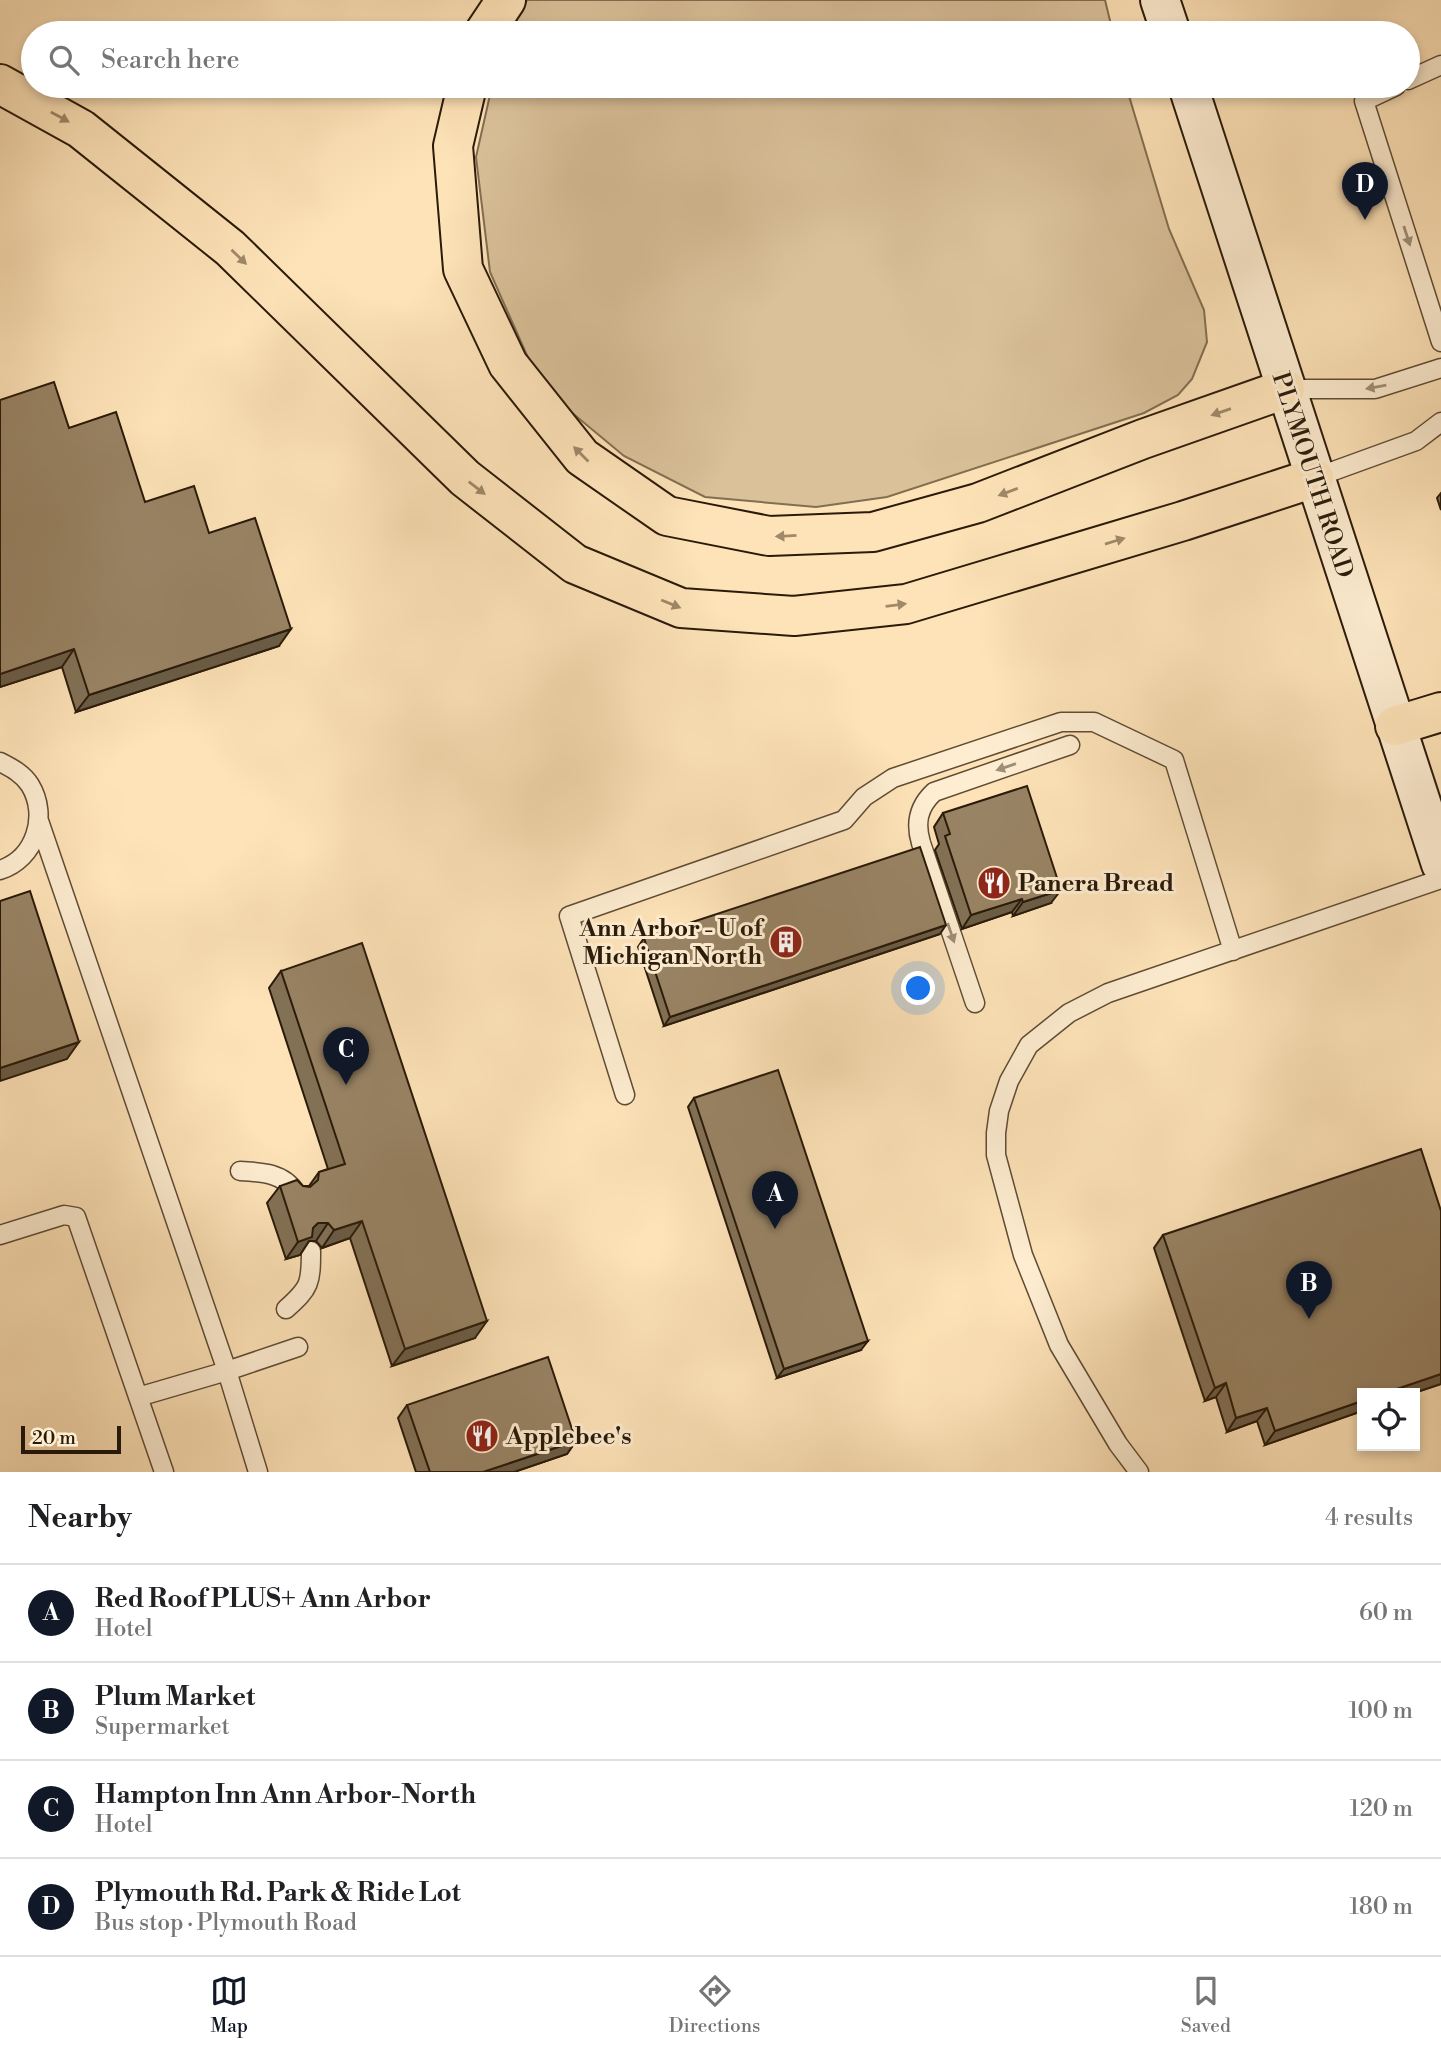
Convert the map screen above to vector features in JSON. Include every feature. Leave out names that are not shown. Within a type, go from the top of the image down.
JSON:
[{"type":"highway","points":[[492,21],[506,0]]},
{"type":"highway","points":[[0,84],[21,96]]},
{"type":"highway","points":[[25,98],[81,129],[230,248],[465,478],[575,564],[681,608],[794,616],[906,604],[1183,521],[1314,478]]},
{"type":"highway","points":[[464,98],[453,146],[463,269],[508,364],[582,457],[667,516],[769,536],[873,532],[978,503],[1143,439],[1285,390]]},
{"type":"highway","points":[[1395,726],[1441,712]]},
{"type":"main road","points":[[1160,0],[1167,21]]},
{"type":"main road","name":"PLYMOUTH ROAD","points":[[1192,98],[1441,864]]},
{"type":"lane","points":[[1420,75],[1441,65]]},
{"type":"lane","points":[[1370,98],[1364,101],[1441,342]]},
{"type":"lane","points":[[1285,390],[1375,389],[1441,368]]},
{"type":"lane","points":[[1314,478],[1416,441],[1441,422]]},
{"type":"lane","points":[[625,1095],[569,916],[844,820],[864,797],[893,778],[1061,722],[1094,722],[1174,760],[1233,951]]},
{"type":"lane","points":[[975,1003],[921,843],[918,822],[920,810],[933,792],[1070,745]]},
{"type":"lane","points":[[0,762],[15,770],[29,784],[37,802],[39,821],[227,1371],[258,1472]]},
{"type":"lane","points":[[0,870],[23,856],[34,840],[39,821]]},
{"type":"lane","points":[[1139,1472],[1118,1444],[1059,1345],[1023,1255],[996,1155],[999,1111],[1009,1081],[1029,1045],[1069,1013],[1108,993],[1441,879]]},
{"type":"lane","points":[[240,1171],[276,1175],[291,1184],[296,1194]]},
{"type":"lane","points":[[0,1236],[64,1215],[76,1217],[164,1472]]},
{"type":"lane","points":[[286,1310],[308,1286],[311,1251]]},
{"type":"lane","points":[[138,1397],[298,1347]]},
{"type":"shaded area","points":[[527,0],[1105,0],[1110,21],[516,21]]},
{"type":"shaded area","points":[[489,98],[1130,98],[1169,229],[1204,310],[1207,342],[1192,379],[1178,395],[1144,413],[887,497],[816,507],[705,497],[624,456],[541,387],[490,272],[476,157]]},
{"type":"building","points":[[54,382],[69,428],[116,412],[145,502],[194,486],[209,533],[255,518],[291,629],[89,695],[74,649],[0,674],[0,400]]},
{"type":"building","name":"Panera Bread","points":[[1027,786],[1061,890],[971,915],[945,836],[950,834],[943,813]]},
{"type":"building","name":"Ann Arbor - U of Michigan North","points":[[920,847],[946,925],[670,1017],[644,938]]},
{"type":"building","points":[[30,891],[79,1042],[0,1068],[0,901]]},
{"type":"building","points":[[362,943],[487,1321],[405,1349],[362,1221],[334,1230],[328,1223],[318,1223],[313,1228],[312,1237],[298,1242],[280,1186],[297,1180],[303,1186],[310,1187],[318,1180],[319,1172],[345,1164],[281,971]]},
{"type":"building","points":[[778,1070],[868,1341],[784,1369],[694,1098]]},
{"type":"building","points":[[1421,1149],[1441,1211],[1441,1374],[1400,1388],[1357,1388],[1357,1403],[1275,1431],[1267,1408],[1236,1418],[1226,1383],[1215,1388],[1163,1235]]},
{"type":"building","name":"Applebee's","points":[[548,1357],[576,1441],[483,1472],[430,1472],[407,1405]]},
{"type":"place","name":"Plymouth Rd. Park & Ride Lot","points":[[1365,220]]},
{"type":"place","name":"Panera Bread","points":[[994,883]]},
{"type":"place","name":"Ann Arbor - U of Michigan North","points":[[786,942]]},
{"type":"place","name":"Hampton Inn Ann Arbor-North","points":[[346,1085]]},
{"type":"place","name":"Red Roof PLUS+ Ann Arbor","points":[[775,1229]]},
{"type":"place","name":"Plum Market","points":[[1309,1319]]},
{"type":"place","name":"Applebee's","points":[[482,1436]]}]
